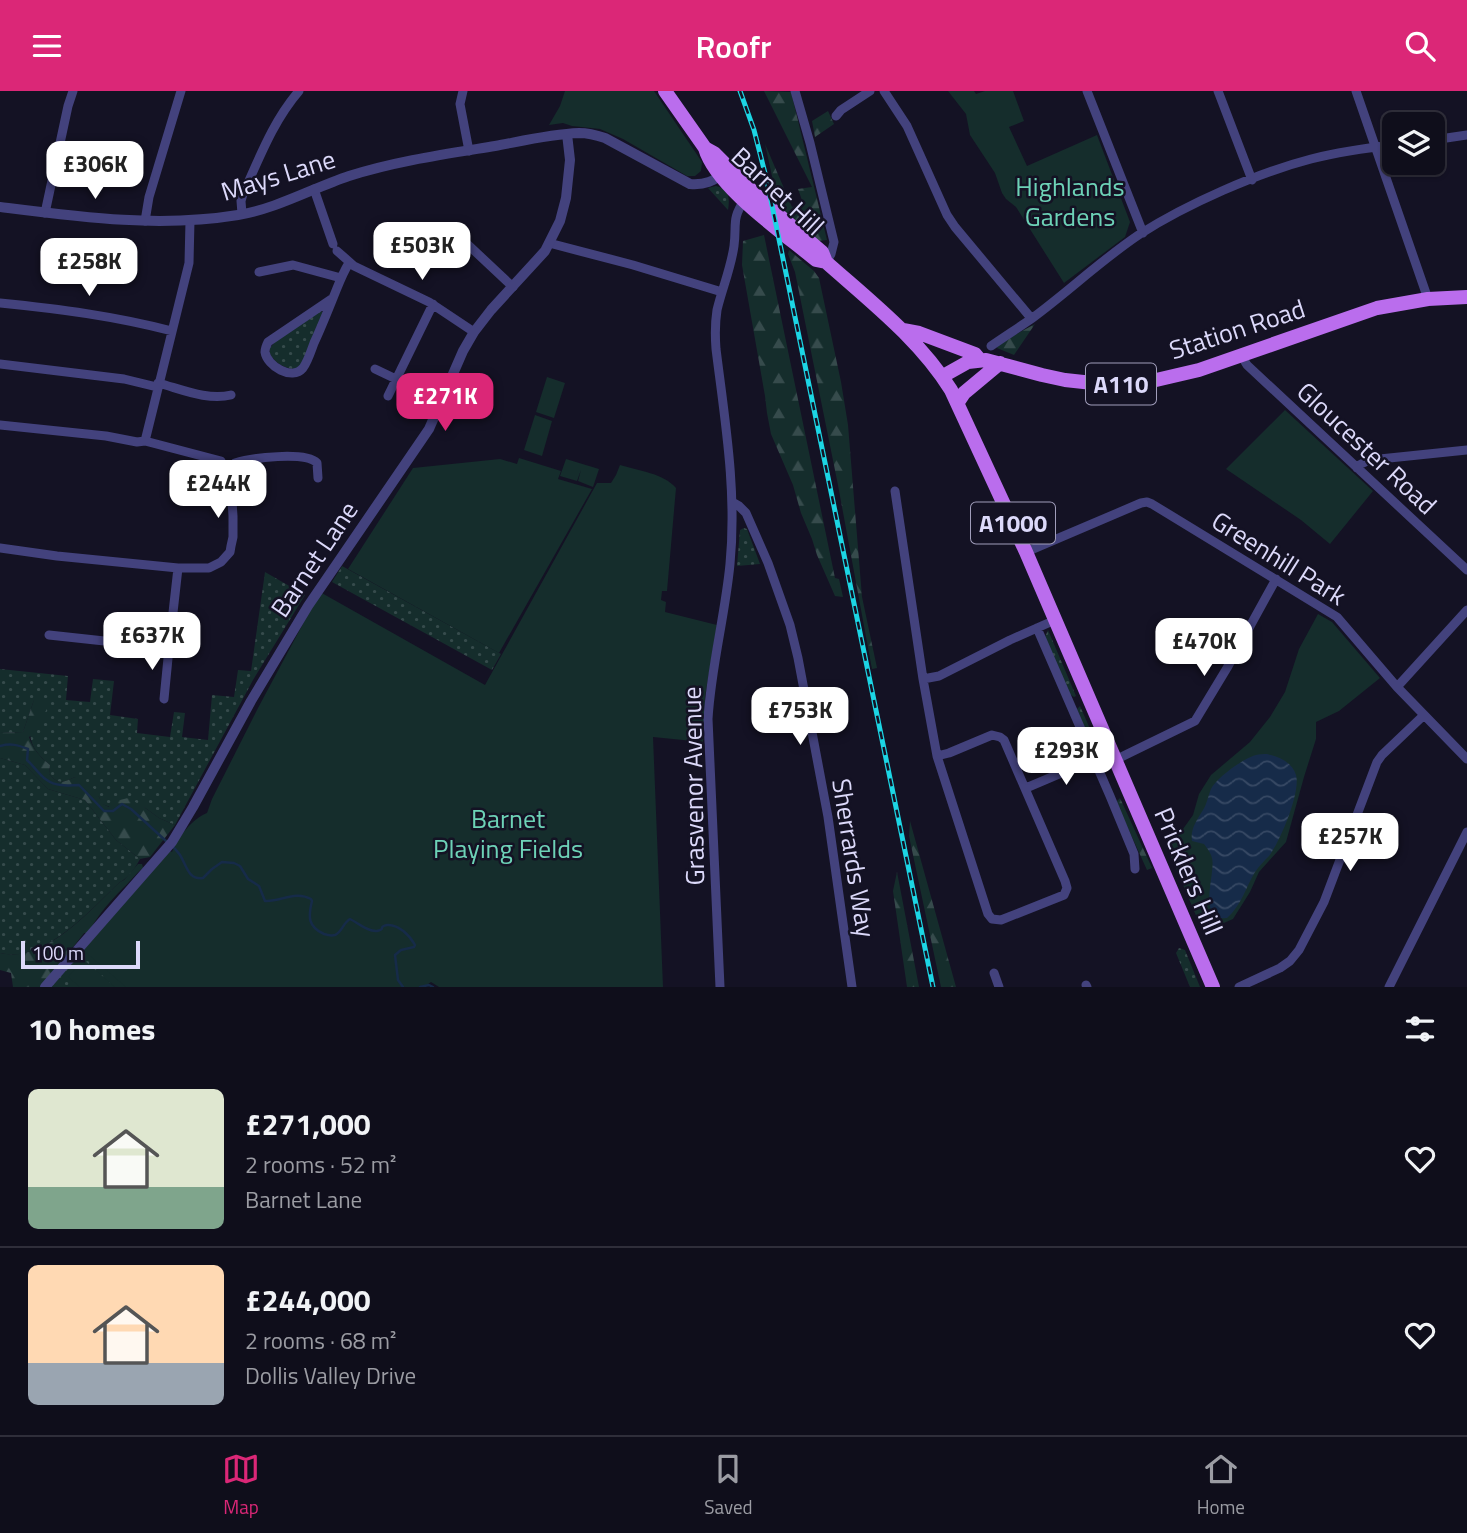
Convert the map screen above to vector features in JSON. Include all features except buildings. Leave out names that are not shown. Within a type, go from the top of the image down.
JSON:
[{"type":"main road","name":"Barnet Hill","points":[[665,91],[705,148],[714,153],[721,170],[816,260],[826,262],[903,330],[943,376]]},
{"type":"main road","name":"Station Road","points":[[980,360],[1065,380],[1139,384],[1199,370],[1377,308],[1428,299],[1467,297]]},
{"type":"main road","name":"A110","points":[[903,330],[919,333],[975,354],[980,360]]},
{"type":"main road","points":[[943,376],[968,362],[980,360]]},
{"type":"main road","points":[[958,402],[966,391],[1000,363]]},
{"type":"main road","name":"A1000","points":[[943,376],[958,402],[1055,620]]},
{"type":"main road","name":"Pricklers Hill","points":[[1055,620],[1213,987]]},
{"type":"street","points":[[45,213],[72,91]]},
{"type":"street","points":[[145,221],[149,197],[181,91]]},
{"type":"street","points":[[242,214],[243,194],[283,111],[299,91]]},
{"type":"street","points":[[463,91],[460,104],[469,151]]},
{"type":"street","points":[[795,91],[834,242],[826,262]]},
{"type":"street","points":[[836,116],[870,91]]},
{"type":"street","points":[[884,91],[906,126],[947,215],[1031,318]]},
{"type":"street","points":[[1087,91],[1143,233]]},
{"type":"street","points":[[1218,91],[1252,180]]},
{"type":"street","points":[[1356,91],[1428,299]]},
{"type":"street","name":"Mays Lane","points":[[0,207],[145,221],[190,221],[242,214],[364,171],[567,134],[586,133],[629,149],[682,181],[694,184],[716,180],[721,170]]},
{"type":"street","name":"Barnet Lane","points":[[45,987],[169,845],[308,606],[429,429],[474,332],[540,258],[550,243],[560,222],[566,198],[570,160],[567,134]]},
{"type":"street","points":[[1445,138],[1467,135]]},
{"type":"street","points":[[990,345],[1031,318],[1105,259],[1143,233],[1189,207],[1273,171],[1310,159],[1382,146]]},
{"type":"street","points":[[314,189],[335,247],[349,263],[433,304],[474,332]]},
{"type":"street","name":"Grasvenor Avenue","points":[[720,987],[708,719],[730,566],[732,502],[716,349],[717,313],[734,246],[737,210],[748,195]]},
{"type":"street","points":[[145,441],[189,263],[190,221]]},
{"type":"street","points":[[464,241],[513,287]]},
{"type":"street","points":[[550,243],[722,292]]},
{"type":"street","points":[[333,298],[268,342],[266,356],[283,372],[292,373],[303,367],[349,263]]},
{"type":"street","points":[[259,272],[293,265],[341,278]]},
{"type":"street","points":[[0,303],[75,311],[172,331]]},
{"type":"street","points":[[388,396],[433,304]]},
{"type":"street","name":"Gloucester Road","points":[[1241,355],[1247,365],[1467,570]]},
{"type":"street","points":[[0,364],[124,379],[210,396],[231,395]]},
{"type":"street","points":[[375,369],[396,379]]},
{"type":"street","points":[[0,425],[145,441],[221,461]]},
{"type":"street","points":[[1357,468],[1370,460],[1467,450]]},
{"type":"street","points":[[0,548],[178,568],[209,568],[222,562],[230,552],[233,537],[230,472],[233,464],[276,456],[311,459],[317,463],[318,478]]},
{"type":"street","points":[[895,491],[937,756],[986,911],[992,919],[1002,921],[1060,898],[1067,891],[1065,881],[1007,743],[997,736],[990,736],[937,756]]},
{"type":"street","name":"Sherrards Way","points":[[732,502],[746,513],[790,625],[828,817],[852,987]]},
{"type":"street","name":"Greenhill Park","points":[[1026,552],[1141,503],[1152,504],[1337,617],[1397,687],[1467,759]]},
{"type":"street","points":[[164,699],[178,568]]},
{"type":"street","points":[[1115,760],[1195,721],[1276,579]]},
{"type":"street","points":[[1397,687],[1467,610]]},
{"type":"street","points":[[923,679],[939,676],[1055,620]]},
{"type":"street","points":[[1037,628],[1111,796],[1134,854],[1135,869]]},
{"type":"street","points":[[48,635],[169,648]]},
{"type":"street","points":[[1070,704],[1087,696]]},
{"type":"street","points":[[1239,987],[1280,968],[1299,950],[1324,902],[1377,762],[1424,715]]},
{"type":"street","points":[[1026,788],[1094,759]]},
{"type":"street","points":[[1111,796],[1127,789]]},
{"type":"street","points":[[1390,987],[1467,832]]},
{"type":"street","points":[[994,973],[999,987]]},
{"type":"green space","points":[[565,91],[654,91],[702,162],[701,171],[695,176],[687,176],[623,139],[600,129],[563,123],[549,125]]},
{"type":"green space","points":[[764,91],[791,92],[827,240],[817,241],[779,208],[765,144],[792,207],[803,203],[798,189],[812,187]]},
{"type":"green space","name":"Highlands Gardens","points":[[948,91],[974,91],[976,94],[985,91],[1013,91],[1024,121],[1009,127],[1027,166],[1097,135],[1130,222],[1125,237],[1064,283],[1016,207],[1002,193],[995,173],[970,135],[966,114]]},
{"type":"green space","points":[[828,111],[834,124],[815,137],[812,121]]},
{"type":"green space","points":[[716,186],[724,189],[728,195],[728,210],[708,188]]},
{"type":"green space","points":[[764,235],[835,578],[839,579],[843,597],[835,596],[771,434],[742,265],[743,241]]},
{"type":"green space","points":[[789,250],[819,278],[841,382],[848,425],[862,597],[877,668],[872,669],[838,485]]},
{"type":"green space","points":[[321,311],[323,313],[302,364],[295,370],[275,360],[270,354],[270,348],[278,338]]},
{"type":"green space","points":[[1035,324],[1014,355],[997,348],[998,344]]},
{"type":"green space","points":[[547,377],[565,383],[554,418],[536,412]]},
{"type":"green space","points":[[1285,410],[1373,491],[1330,544],[1301,520],[1226,469]]},
{"type":"green space","points":[[535,415],[552,421],[542,456],[524,450]]},
{"type":"green space","points":[[519,458],[561,471],[558,479],[592,489],[499,653],[348,569],[413,468],[500,459],[517,464]]},
{"type":"green space","points":[[566,459],[599,469],[593,487],[578,481],[581,470],[577,481],[560,476]]},
{"type":"green space","name":"Barnet Playing Fields","points":[[620,465],[658,476],[676,488],[667,591],[662,591],[661,600],[666,602],[665,612],[717,625],[705,697],[703,742],[653,737],[663,987],[439,987],[431,982],[424,987],[126,987],[83,950],[170,851],[172,852],[186,829],[207,813],[258,708],[320,592],[485,685],[597,483],[611,483]]},
{"type":"green space","points":[[747,529],[760,564],[737,566],[740,530]]},
{"type":"green space","points":[[342,566],[501,654],[492,670],[332,582]]},
{"type":"green space","points":[[265,572],[305,595],[253,680],[175,825],[144,807],[110,807],[102,804],[99,797],[75,777],[61,782],[52,778],[49,774],[50,765],[36,750],[30,736],[34,700],[23,732],[0,733],[0,669],[68,676],[66,700],[90,702],[93,679],[114,681],[110,715],[138,719],[137,733],[170,737],[174,712],[185,713],[182,737],[208,740],[212,695],[234,697],[238,670],[251,671]]},
{"type":"green space","points":[[1318,614],[1332,622],[1380,678],[1339,711],[1316,722],[1316,739],[1286,842],[1259,872],[1233,919],[1203,932],[1166,845],[1193,815],[1199,794],[1211,775],[1250,742],[1270,717],[1285,692],[1299,649]]},
{"type":"green space","points":[[1048,630],[1076,696],[1074,697],[1070,694],[1045,637]]},
{"type":"green space","points":[[34,700],[42,700],[48,706],[36,732],[29,737],[37,753],[50,765],[49,774],[52,778],[61,782],[75,777],[81,779],[92,787],[103,804],[109,807],[112,802],[128,798],[175,825],[150,857],[140,859],[116,840],[85,800],[48,789],[25,765],[0,758],[0,733],[23,732]]},
{"type":"green space","points":[[1080,706],[1101,754],[1097,757],[1077,709]]},
{"type":"green space","points":[[0,758],[25,765],[48,789],[85,800],[116,840],[140,859],[129,875],[66,932],[33,950],[17,954],[0,953]]},
{"type":"green space","points":[[1120,798],[1152,868],[1147,870],[1117,804]]},
{"type":"green space","points":[[910,821],[956,987],[941,987],[909,836]]},
{"type":"green space","points":[[138,864],[142,864],[143,868],[109,903],[88,933],[84,933],[42,987],[13,987],[11,973],[0,970],[0,953],[17,954],[34,950],[66,932]]},
{"type":"green space","points":[[897,872],[919,987],[907,987],[893,891]]},
{"type":"green space","points":[[92,940],[140,987],[116,987],[84,957],[66,978],[63,975]]},
{"type":"green space","points":[[1179,948],[1185,950],[1200,987],[1190,987],[1176,953]]},
{"type":"green space","points":[[83,950],[126,987],[46,987]]},
{"type":"green space","points":[[84,960],[115,987],[80,987],[68,977]]},
{"type":"water","points":[[1267,754],[1284,761],[1294,770],[1297,783],[1293,804],[1274,849],[1255,872],[1236,908],[1227,918],[1218,917],[1212,912],[1210,905],[1213,865],[1211,856],[1204,844],[1192,841],[1193,829],[1218,779],[1245,760]]},
{"type":"waterway","points":[[0,746],[14,745],[28,749],[27,760],[46,779],[55,784],[79,785],[104,811],[113,811],[122,804],[166,841]]},
{"type":"waterway","points":[[172,845],[194,877],[203,878],[222,862],[234,863],[240,866],[248,879],[259,886],[265,901],[294,896],[311,899],[310,921],[324,934],[335,935],[350,919],[374,931],[387,925],[400,929],[415,945],[395,955],[398,980],[403,987]]},
{"type":"waterway","points":[[420,987],[433,987]]},
{"type":"railway","points":[[740,91],[754,130],[767,181],[933,987]]}]
